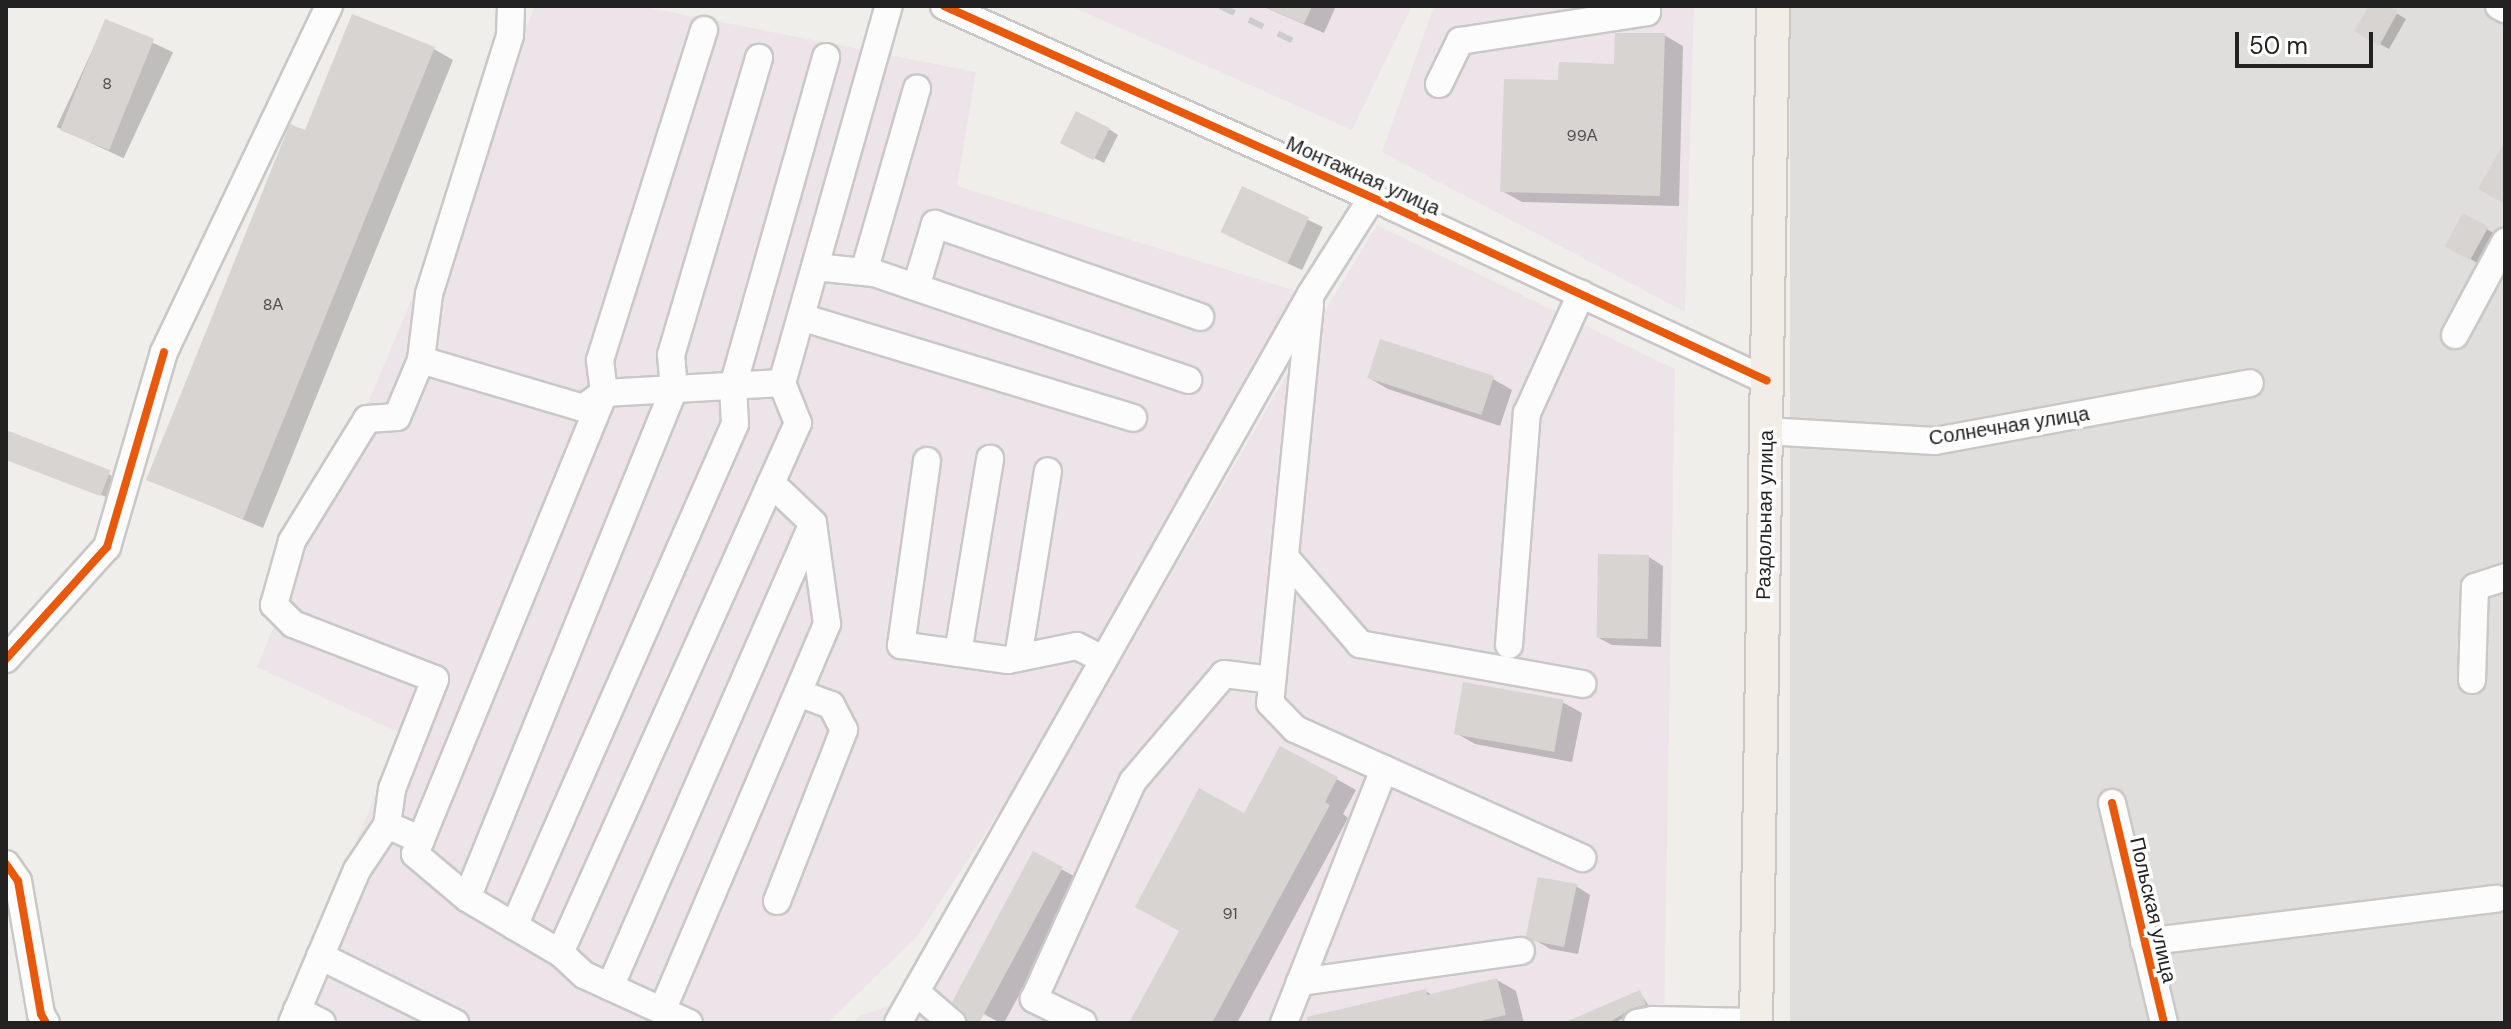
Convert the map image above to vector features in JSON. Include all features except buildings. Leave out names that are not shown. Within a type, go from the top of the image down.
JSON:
[{"type":"main road","name":"Раздольная улица","points":[[1756,1022],[1773,6]]},
{"type":"street","points":[[6,659],[107,547],[164,352],[329,6]]},
{"type":"street","points":[[322,1023],[295,1017],[357,870],[387,825],[392,789],[435,679],[293,624],[274,605],[292,541],[367,419],[397,417],[421,360],[429,294],[510,35],[511,6]]},
{"type":"street","points":[[560,953],[798,423],[782,383],[889,6]]},
{"type":"street","name":"Монтажная улица","points":[[944,6],[1372,198],[1767,381]]},
{"type":"street","points":[[1439,84],[1460,41],[1647,12],[1647,6]]},
{"type":"street","points":[[2499,6],[2505,9]]},
{"type":"street","points":[[689,1023],[584,975],[560,953],[467,898],[415,854],[604,393],[600,360],[704,30]]},
{"type":"street","points":[[514,926],[735,424],[733,386],[826,57]]},
{"type":"street","points":[[467,898],[674,389],[671,355],[759,58]]},
{"type":"street","points":[[864,272],[917,88]]},
{"type":"street","points":[[952,1023],[909,1012],[1311,294],[1372,198]]},
{"type":"street","points":[[916,287],[935,224],[1200,317]]},
{"type":"street","points":[[2455,335],[2505,242]]},
{"type":"street","points":[[815,267],[864,272],[916,287],[1188,380]]},
{"type":"street","points":[[1311,294],[1270,703],[1280,718],[1295,729],[1582,858]]},
{"type":"street","points":[[1509,645],[1527,413],[1581,294]]},
{"type":"street","points":[[801,317],[1133,418]]},
{"type":"street","points":[[421,360],[583,408],[604,393],[782,383]]},
{"type":"street","name":"Солнечная улица","points":[[1766,431],[1935,441],[2250,383]]},
{"type":"street","points":[[958,653],[990,459]]},
{"type":"street","points":[[927,461],[901,645],[1018,658],[1077,646],[1104,660]]},
{"type":"street","points":[[1018,658],[1048,471]]},
{"type":"street","points":[[662,1011],[827,624],[813,523],[771,483]]},
{"type":"street","points":[[610,987],[813,523]]},
{"type":"street","points":[[1285,557],[1360,644],[1582,684]]},
{"type":"street","points":[[2472,680],[2475,587],[2505,577]]},
{"type":"street","points":[[1083,1023],[1034,999],[1133,781],[1224,674],[1272,680]]},
{"type":"street","points":[[777,901],[844,730],[831,705],[798,693]]},
{"type":"street","points":[[1284,1023],[1384,769]]},
{"type":"street","name":"Польская улица","points":[[2112,803],[2164,1023]]},
{"type":"street","points":[[387,825],[421,840]]},
{"type":"street","points":[[6,864],[18,881],[41,1014],[46,1023]]},
{"type":"street","points":[[2144,942],[2496,899]]},
{"type":"street","points":[[1300,982],[1521,951]]},
{"type":"street","points":[[320,956],[455,1023]]},
{"type":"street","points":[[1637,1023],[1652,1020],[1756,1022]]},
{"type":"shaded area","points":[[535,6],[640,6],[976,72],[957,186],[1293,290],[1315,327],[1377,225],[1675,369],[1664,1023],[1003,1023],[928,996],[1303,346],[918,936],[827,1023],[284,1023],[400,733],[257,667]]},
{"type":"shaded area","points":[[1070,6],[1412,6],[1352,130]]},
{"type":"shaded area","points":[[1434,6],[1694,6],[1685,312],[1382,152]]},
{"type":"shaded area","points":[[1790,6],[2505,6],[2505,1023],[1790,1023]]},
{"type":"shaded area","points":[[896,1004],[962,1023],[853,1023],[859,1016]]},
{"type":"railway","points":[[1220,6],[1306,47]]},
{"type":"cycle path","points":[[944,6],[1393,207],[1767,381]]},
{"type":"cycle path","points":[[6,659],[107,547],[164,352]]},
{"type":"cycle path","points":[[2112,803],[2164,1023]]},
{"type":"cycle path","points":[[6,864],[18,881],[41,1014],[46,1023]]}]
